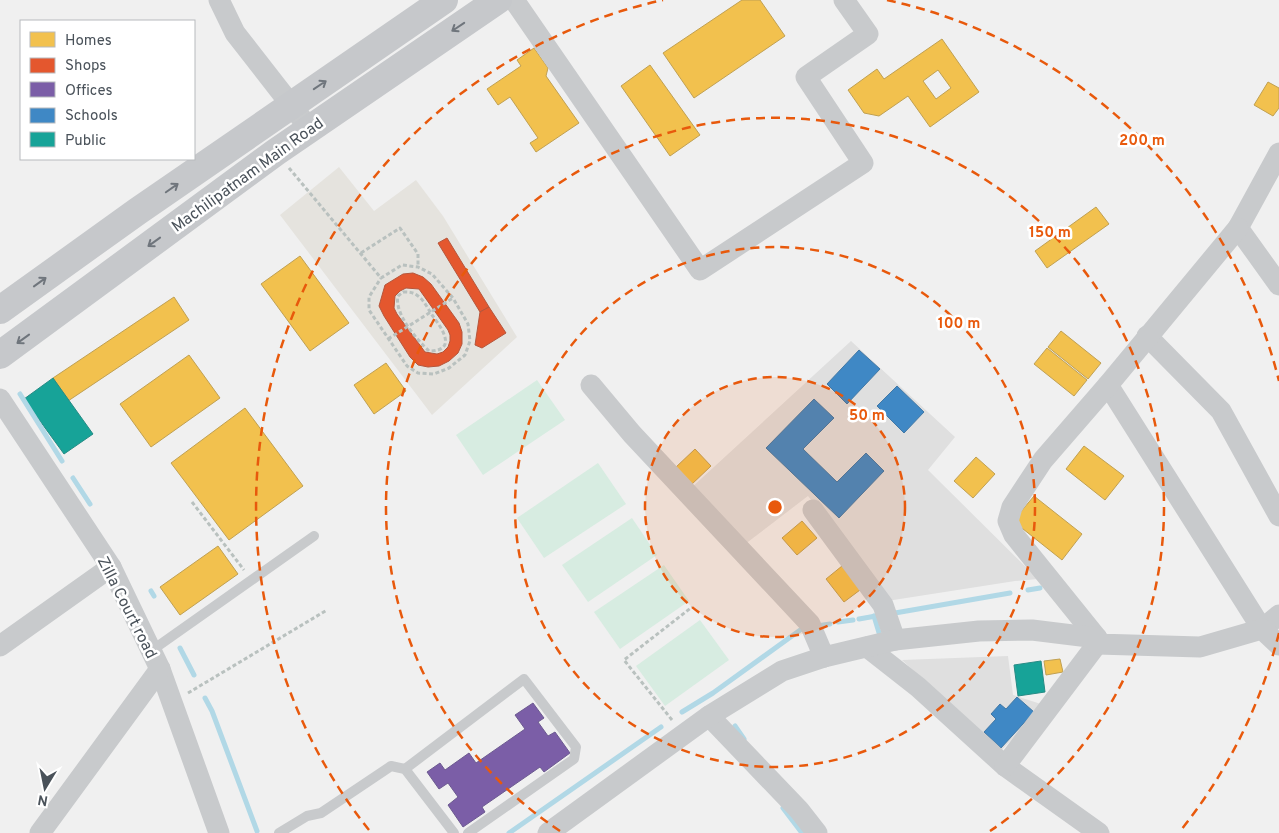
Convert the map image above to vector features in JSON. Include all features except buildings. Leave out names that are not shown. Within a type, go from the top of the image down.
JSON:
[{"type":"main road","name":"Machilipatnam Main Road","points":[[0,310],[138,211],[444,0]]},
{"type":"main road","name":"Machilipatnam Main Road","points":[[0,356],[309,128],[498,0]]},
{"type":"street","points":[[219,0],[235,33],[309,128]]},
{"type":"street","points":[[514,0],[700,270],[863,163],[806,77],[868,34],[844,0]]},
{"type":"street","points":[[1097,641],[1014,535],[1008,521],[1012,507],[1043,460],[1108,385],[1238,228],[1279,153]]},
{"type":"street","points":[[1238,228],[1279,285]]},
{"type":"street","points":[[1147,336],[1221,411],[1279,516]]},
{"type":"street","points":[[591,385],[632,434],[810,624],[824,657]]},
{"type":"street","points":[[1108,385],[1262,629],[1279,645]]},
{"type":"street","name":"Zilla Court road","points":[[0,399],[111,567],[156,660],[219,833]]},
{"type":"street","points":[[813,510],[882,605],[895,640]]},
{"type":"street","points":[[0,646],[111,567]]},
{"type":"street","points":[[548,833],[709,716],[782,671],[824,657],[895,640],[988,630],[1032,630],[1097,641],[1200,647],[1262,629],[1279,615]]},
{"type":"street","points":[[1005,766],[1097,641]]},
{"type":"street","points":[[867,647],[918,687],[1005,766],[1099,833]]},
{"type":"street","points":[[40,833],[156,660]]},
{"type":"street","points":[[709,716],[799,810],[817,833]]},
{"type":"lane","points":[[156,660],[252,580],[314,536]]},
{"type":"lane","points":[[405,769],[524,679],[576,747],[574,759],[468,833]]},
{"type":"lane","points":[[279,833],[307,816],[321,813],[391,766],[405,769],[454,833]]},
{"type":"path","points":[[276,152],[381,278]]},
{"type":"path","points":[[361,253],[400,228],[418,254],[418,267]]},
{"type":"path","points":[[402,266],[418,267],[432,274],[453,298],[468,324],[470,341],[464,355],[448,368],[434,374],[418,373],[407,366],[369,310],[370,296],[381,278],[402,266]]},
{"type":"path","points":[[403,292],[411,292],[420,297],[443,330],[446,339],[444,346],[438,351],[429,351],[421,344],[409,326],[399,313],[396,303],[398,296],[403,292]]},
{"type":"path","points":[[387,339],[453,298]]},
{"type":"path","points":[[192,502],[252,580]]},
{"type":"path","points":[[684,735],[624,660],[692,607]]},
{"type":"path","points":[[172,703],[327,610]]},
{"type":"shaded area","points":[[339,167],[374,211],[416,180],[443,216],[517,337],[432,415],[280,215]]},
{"type":"shaded area","points":[[851,341],[955,437],[928,470],[1038,579],[887,601],[808,496],[744,545],[691,488]]},
{"type":"shaded area","points":[[1008,656],[1013,695],[1044,705],[1001,751],[902,660]]},
{"type":"green space","points":[[537,380],[565,420],[483,475],[456,435]]},
{"type":"green space","points":[[598,463],[626,504],[544,558],[517,518]]},
{"type":"green space","points":[[632,518],[657,555],[588,602],[562,565]]},
{"type":"green space","points":[[664,565],[689,601],[620,649],[594,612]]},
{"type":"green space","points":[[700,620],[729,660],[665,706],[636,666]]},
{"type":"waterway","points":[[20,394],[62,461]]},
{"type":"waterway","points":[[73,478],[90,504]]},
{"type":"waterway","points":[[1028,590],[1040,588]]},
{"type":"waterway","points":[[151,591],[154,596]]},
{"type":"waterway","points":[[895,613],[1010,593]]},
{"type":"waterway","points":[[874,616],[880,636]]},
{"type":"waterway","points":[[859,619],[876,616]]},
{"type":"waterway","points":[[838,622],[853,620]]},
{"type":"waterway","points":[[817,626],[830,624]]},
{"type":"waterway","points":[[682,712],[713,693],[803,628]]},
{"type":"waterway","points":[[180,648],[194,675]]},
{"type":"waterway","points":[[205,698],[212,711],[257,831]]},
{"type":"waterway","points":[[735,726],[744,739]]},
{"type":"waterway","points":[[509,833],[661,727]]},
{"type":"waterway","points":[[783,808],[802,833]]}]
